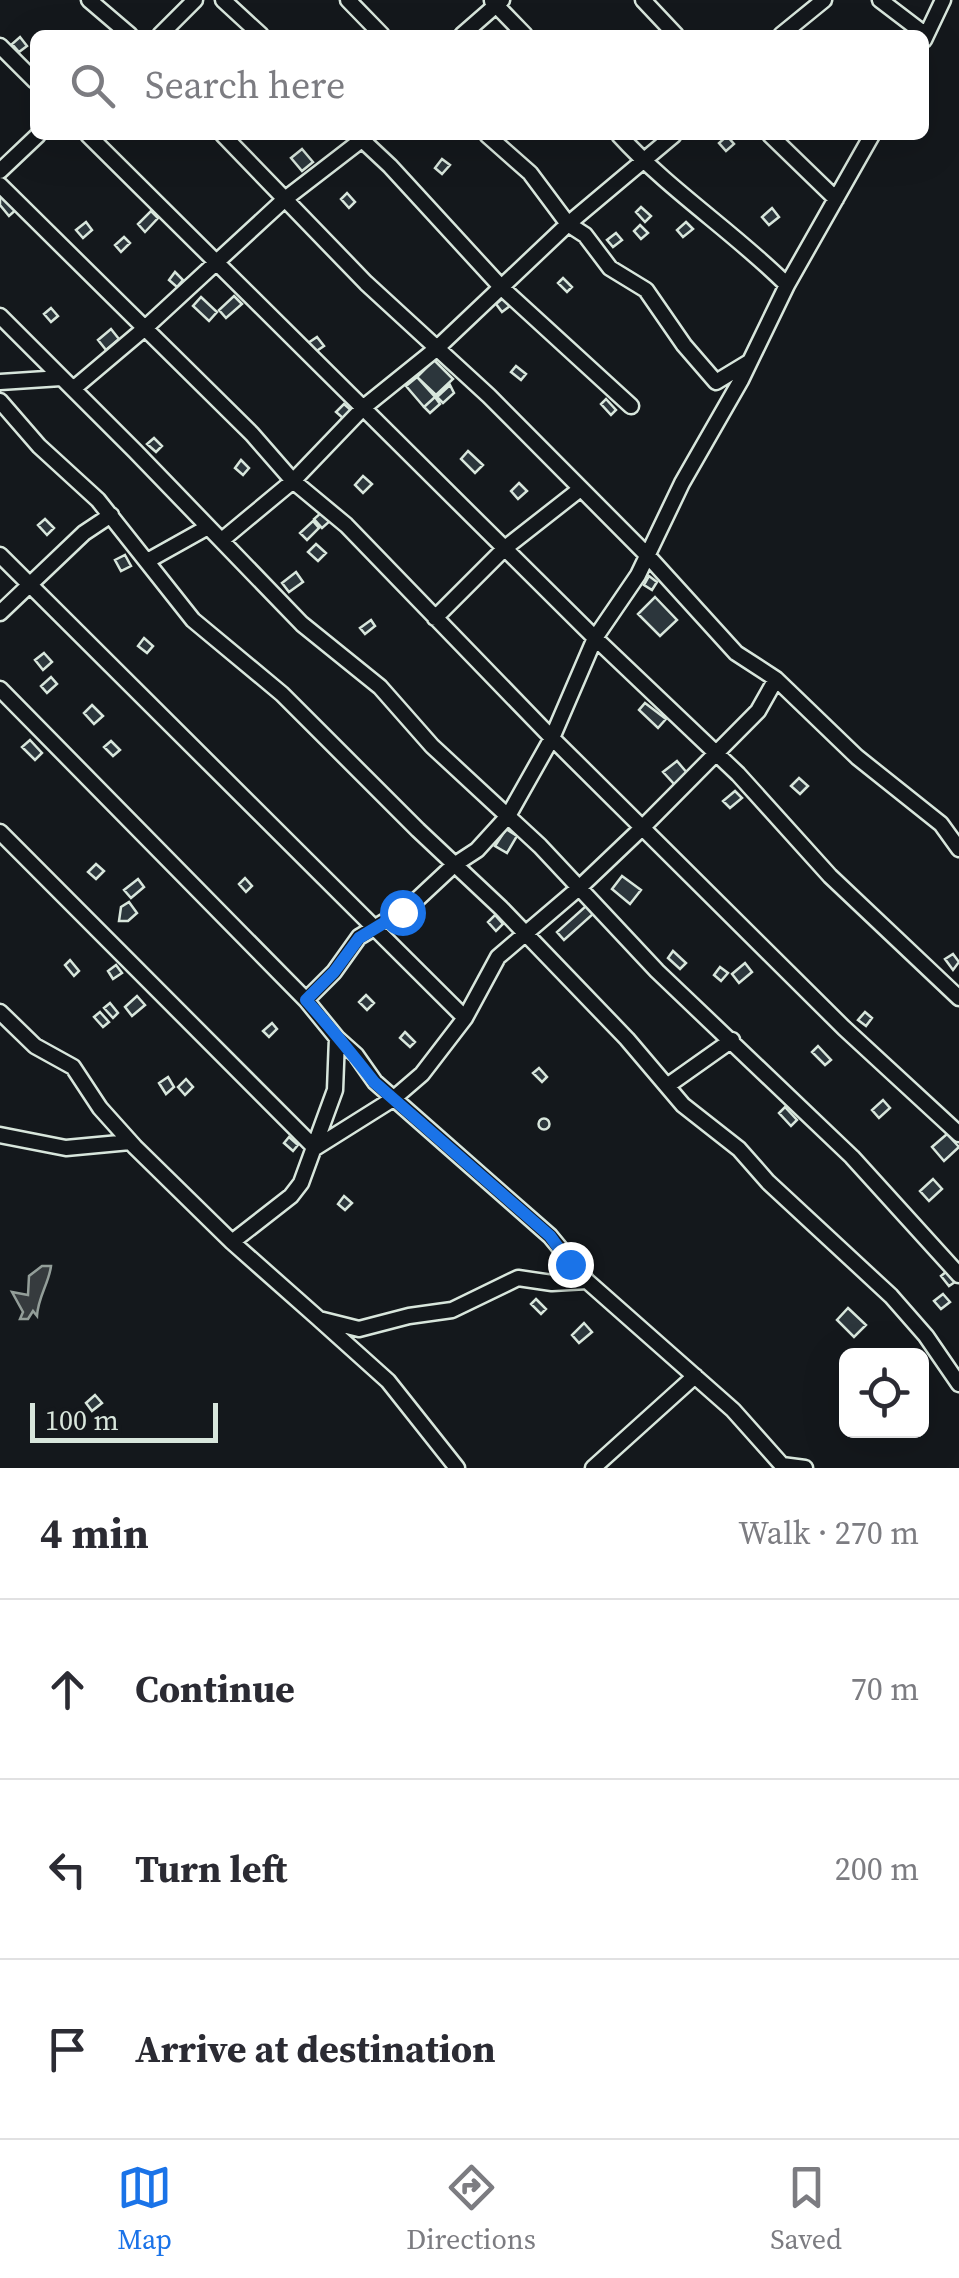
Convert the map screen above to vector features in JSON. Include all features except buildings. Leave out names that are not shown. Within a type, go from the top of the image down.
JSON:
[{"type":"street","points":[[89,0],[124,30]]},
{"type":"street","points":[[165,30],[195,0]]},
{"type":"street","points":[[223,0],[256,30]]},
{"type":"street","points":[[348,0],[377,30]]},
{"type":"street","points":[[643,0],[671,30]]},
{"type":"street","points":[[786,30],[824,0]]},
{"type":"street","points":[[880,0],[916,30]]},
{"type":"street","points":[[929,30],[943,0]]},
{"type":"street","points":[[467,30],[497,2],[521,30]]},
{"type":"street","points":[[0,46],[30,76]]},
{"type":"street","points":[[0,171],[33,140]]},
{"type":"street","points":[[93,140],[594,638],[716,754],[830,876],[959,998]]},
{"type":"street","points":[[228,140],[648,556],[736,653],[776,680],[858,757],[941,824],[959,849]]},
{"type":"street","points":[[73,389],[144,330],[285,199],[359,140]]},
{"type":"street","points":[[366,140],[502,288],[631,406]]},
{"type":"street","points":[[493,140],[530,174],[568,224],[586,235],[610,268],[646,290],[684,345],[716,382],[751,361]]},
{"type":"street","points":[[624,140],[786,285]]},
{"type":"street","points":[[222,540],[294,481],[364,407],[436,349],[568,224],[668,140]]},
{"type":"street","points":[[775,140],[836,199]]},
{"type":"street","points":[[306,1000],[334,972],[359,938],[409,907],[454,865],[477,850],[508,816],[552,738],[594,638],[648,556],[682,483],[751,361],[786,285],[869,140]]},
{"type":"street","points":[[0,185],[252,434],[294,481],[346,524],[552,738],[844,1028],[959,1134]]},
{"type":"street","points":[[0,316],[302,624],[370,677],[432,746],[580,887],[657,971],[852,1158],[959,1275]]},
{"type":"street","points":[[0,382],[61,378]]},
{"type":"street","points":[[0,401],[39,446],[98,500],[201,627],[282,694],[493,899],[627,1039],[683,1105],[738,1149],[768,1182],[891,1296],[926,1336],[959,1384]]},
{"type":"street","points":[[435,618],[505,548],[579,490]]},
{"type":"street","points":[[0,613],[84,533],[111,515]]},
{"type":"street","points":[[148,560],[208,526]]},
{"type":"street","points":[[0,555],[466,1018]]},
{"type":"street","points":[[314,1148],[393,1099],[422,1074],[466,1018],[498,957],[644,827],[758,712],[776,680]]},
{"type":"street","points":[[0,689],[306,1000],[393,1099],[550,1236],[587,1281],[733,1410],[782,1466],[805,1468]]},
{"type":"street","points":[[0,832],[314,1148]]},
{"type":"street","points":[[0,1012],[35,1046],[79,1073],[100,1108],[130,1142],[232,1242],[388,1381],[458,1468]]},
{"type":"street","points":[[232,1242],[291,1196],[300,1184],[337,1079],[337,1038]]},
{"type":"street","points":[[667,1086],[732,1040]]},
{"type":"street","points":[[0,1135],[66,1148],[130,1142]]},
{"type":"street","points":[[318,1319],[359,1329],[452,1310],[518,1278],[552,1283],[587,1281]]},
{"type":"street","points":[[592,1468],[696,1376]]},
{"type":"shaded area","points":[[42,1266],[51,1266],[37,1316],[33,1311],[28,1319],[20,1319],[23,1312],[12,1292],[28,1295],[29,1276]]},
{"type":"route","points":[[402,912],[359,938],[334,972],[306,1000],[374,1082],[550,1236],[570,1264]]}]
